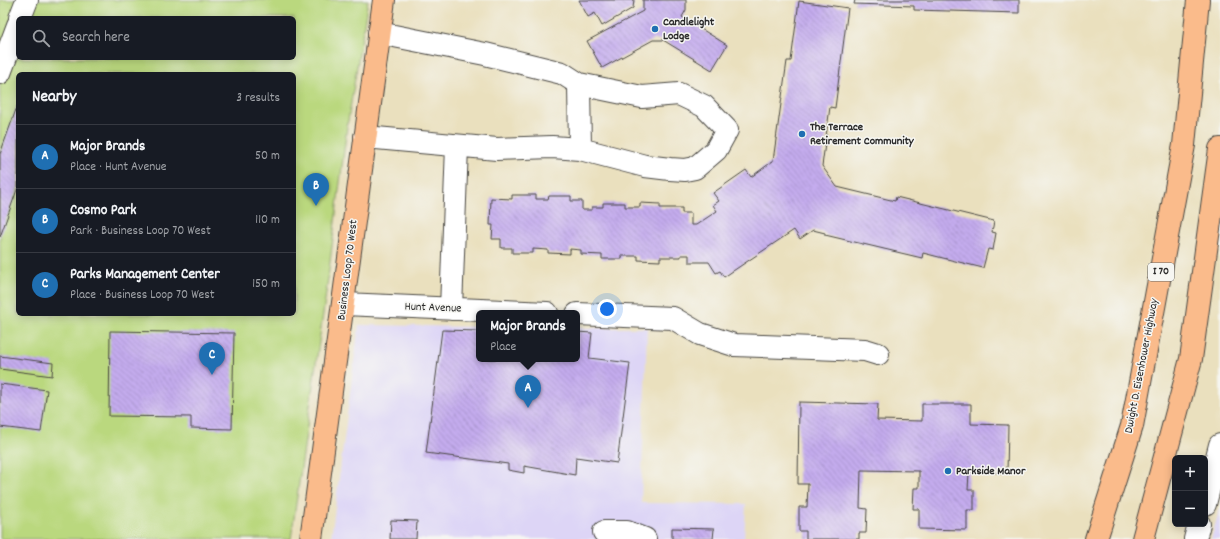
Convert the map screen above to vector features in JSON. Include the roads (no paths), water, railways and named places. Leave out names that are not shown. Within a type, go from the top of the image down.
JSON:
[{"type":"main road","name":"Business Loop 70 West","points":[[312,539],[384,0]]},
{"type":"main road","name":"Dwight D. Eisenhower Highway","points":[[1096,539],[1132,426],[1184,145],[1198,0]]},
{"type":"main road","points":[[1143,539],[1191,359],[1220,149]]},
{"type":"street","points":[[21,16],[27,0]]},
{"type":"street","points":[[0,73],[16,30]]},
{"type":"street","points":[[365,137],[497,150],[552,147],[580,149],[645,166],[685,170],[695,168],[716,150],[727,130],[704,106],[680,94],[642,97],[580,84],[562,74],[485,54],[379,33]]},
{"type":"street","points":[[580,84],[580,149]]},
{"type":"street","points":[[451,309],[457,146]]},
{"type":"street","name":"Hunt Avenue","points":[[344,304],[476,310]]},
{"type":"street","points":[[580,314],[673,318],[700,334],[734,344],[865,350],[878,354]]},
{"type":"street","points":[[1208,492],[1220,445]]},
{"type":"street","points":[[1194,539],[1198,527]]},
{"type":"street","points":[[604,532],[627,532],[645,539]]},
{"type":"place","name":"Candlelight Lodge","points":[[655,29]]},
{"type":"place","name":"The Terrace Retirement Community","points":[[802,134]]},
{"type":"place","name":"Cosmo Park","points":[[316,206]]},
{"type":"place","name":"Parks Management Center","points":[[212,375]]},
{"type":"place","name":"Major Brands","points":[[528,408]]},
{"type":"place","name":"Parkside Manor","points":[[948,471]]}]
